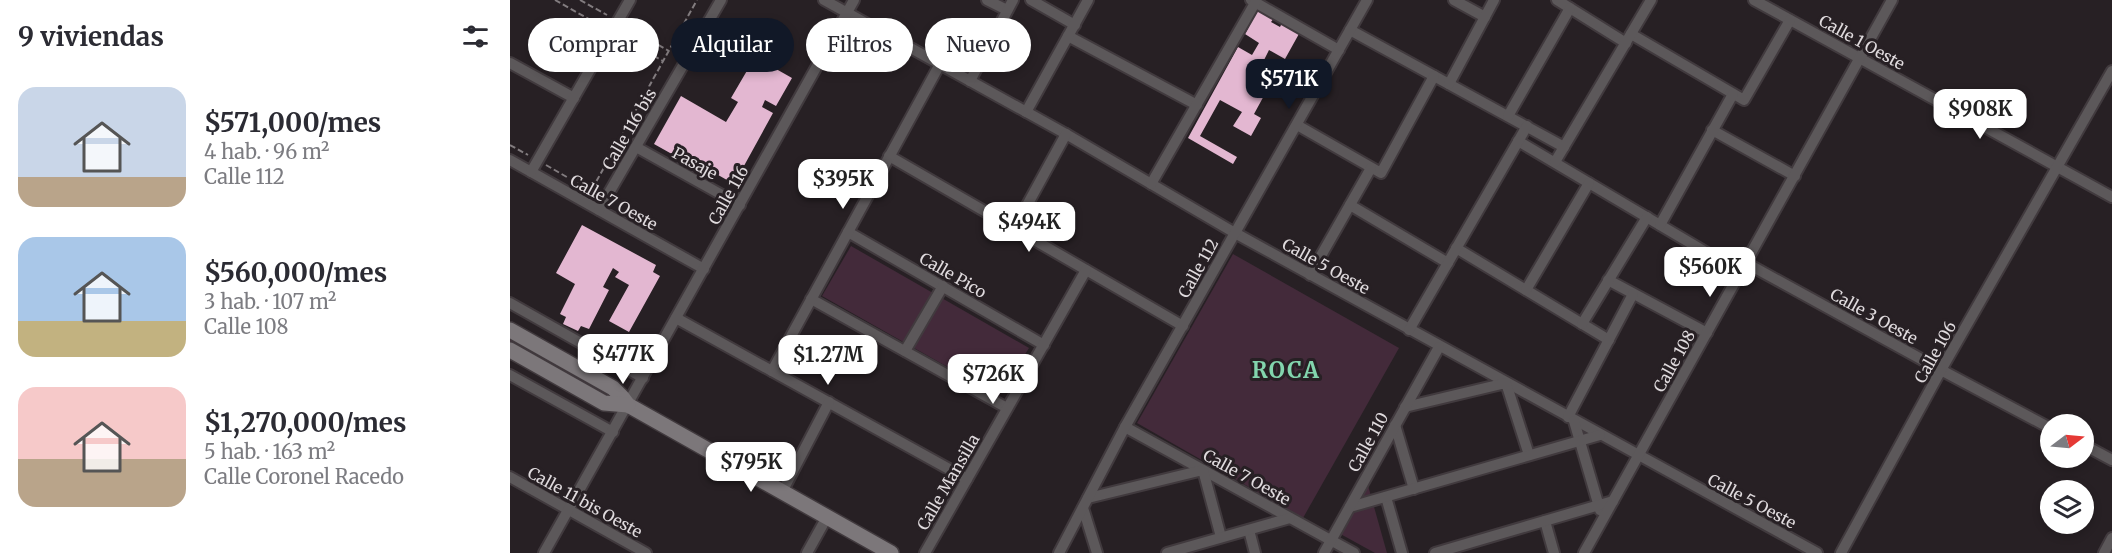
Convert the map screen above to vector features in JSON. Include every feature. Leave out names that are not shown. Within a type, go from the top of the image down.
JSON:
[{"type":"main road","points":[[510,330],[613,388],[628,405],[891,553]]},
{"type":"main road","points":[[510,350],[604,403],[628,405]]},
{"type":"street","points":[[531,172],[630,0]]},
{"type":"street","name":"Calle 116 bis","points":[[599,210],[721,0]]},
{"type":"street","name":"Calle 5 Oeste","points":[[824,0],[925,56]]},
{"type":"street","name":"Calle 116","points":[[613,432],[854,0]]},
{"type":"street","points":[[987,0],[1007,10]]},
{"type":"street","points":[[970,81],[1013,0]]},
{"type":"street","points":[[1030,0],[1074,25]]},
{"type":"street","points":[[1026,112],[1088,0]]},
{"type":"street","name":"Calle 112","points":[[1059,553],[1125,427],[1367,0]]},
{"type":"street","points":[[1449,84],[1494,0]]},
{"type":"street","points":[[1557,0],[1744,100],[1790,20]]},
{"type":"street","points":[[1555,162],[1651,0]]},
{"type":"street","name":"Calle 1 Oeste","points":[[1754,0],[2112,197]]},
{"type":"street","name":"Calle 108","points":[[1584,553],[1892,0]]},
{"type":"street","points":[[1457,1],[1485,17]]},
{"type":"street","points":[[1151,184],[1258,2],[1339,50]]},
{"type":"street","points":[[1508,116],[1570,8]]},
{"type":"street","points":[[1350,30],[1564,147]]},
{"type":"street","points":[[1068,36],[1197,105]]},
{"type":"street","points":[[510,63],[574,98]]},
{"type":"street","name":"Calle 106","points":[[1841,553],[1941,370],[2112,71]]},
{"type":"street","points":[[772,370],[936,72]]},
{"type":"street","name":"Calle 5 Oeste","points":[[954,72],[1310,275],[1638,457],[1817,553]]},
{"type":"street","points":[[1310,275],[1350,205],[1376,171],[1434,76]]},
{"type":"street","points":[[1660,225],[1733,94]]},
{"type":"street","points":[[1297,124],[1376,171]]},
{"type":"street","points":[[1409,330],[1527,126]]},
{"type":"street","points":[[1712,130],[1795,176]]},
{"type":"street","points":[[1014,229],[1066,134]]},
{"type":"street","name":"Calle 3 Oeste","points":[[1518,141],[1660,225],[2040,423]]},
{"type":"street","name":"Pasaje","points":[[636,147],[740,205]]},
{"type":"street","points":[[889,156],[1183,326]]},
{"type":"street","name":"Calle 7 Oeste","points":[[510,160],[704,269]]},
{"type":"street","points":[[1526,290],[1590,183]]},
{"type":"street","points":[[1350,205],[1448,262]]},
{"type":"street","points":[[1582,324],[1647,217]]},
{"type":"street","name":"Calle Pico","points":[[848,232],[1044,345]]},
{"type":"street","points":[[1456,248],[1609,340]]},
{"type":"street","name":"Calle Mansilla","points":[[924,553],[1086,270]]},
{"type":"street","points":[[1608,280],[1707,333]]},
{"type":"street","points":[[905,351],[943,286]]},
{"type":"street","points":[[1603,519],[1580,441],[1571,419],[1634,294]]},
{"type":"street","points":[[811,299],[1007,408]]},
{"type":"street","points":[[510,303],[643,378]]},
{"type":"street","points":[[676,318],[967,479]]},
{"type":"street","name":"Calle 110","points":[[1324,553],[1439,346]]},
{"type":"street","points":[[510,375],[613,432],[544,553]]},
{"type":"street","points":[[1405,407],[1506,383],[1529,455]]},
{"type":"street","points":[[782,492],[829,402]]},
{"type":"street","points":[[1395,425],[1414,489]]},
{"type":"street","name":"Calle 7 Oeste","points":[[1125,427],[1354,553]]},
{"type":"street","points":[[1350,507],[1600,435]]},
{"type":"street","points":[[2094,450],[2112,460]]},
{"type":"street","points":[[1097,553],[1085,503],[1203,470],[1221,537]]},
{"type":"street","name":"Calle 11 bis Oeste","points":[[510,477],[646,553]]},
{"type":"street","points":[[1386,497],[1402,553]]},
{"type":"street","points":[[1436,553],[1613,501]]},
{"type":"street","points":[[807,553],[827,517]]},
{"type":"street","points":[[1167,553],[1290,518]]},
{"type":"street","points":[[1545,521],[1554,553]]},
{"type":"street","points":[[1249,530],[1255,553]]},
{"type":"street","points":[[2104,553],[2112,538]]},
{"type":"path","points":[[510,145],[591,190],[698,0]]},
{"type":"shaded area","points":[[851,246],[1029,348],[999,396],[822,296]]},
{"type":"shaded area","points":[[1233,254],[1399,348],[1303,518],[1137,423]]},
{"type":"shaded area","points":[[510,335],[599,387],[594,390],[510,343]]},
{"type":"shaded area","points":[[1367,482],[1387,553],[1375,553],[1335,531]]},
{"type":"building","points":[[1258,9],[1274,18],[1271,22],[1280,27],[1282,23],[1300,32],[1285,59],[1269,50],[1264,60],[1279,68],[1254,114],[1261,118],[1251,136],[1233,126],[1242,112],[1220,100],[1200,136],[1237,157],[1233,164],[1188,138],[1238,47],[1252,55],[1259,43],[1245,34]]},
{"type":"building","points":[[746,72],[781,72],[792,78],[776,106],[765,100],[762,107],[773,113],[734,184],[697,163],[695,167],[654,144],[681,96],[726,122],[738,102],[731,98]]},
{"type":"building","points":[[582,225],[656,265],[653,272],[660,276],[629,332],[609,321],[629,285],[615,277],[619,272],[613,268],[603,287],[609,290],[589,329],[581,326],[578,331],[563,324],[566,317],[560,314],[575,284],[556,273]]},
{"type":"district","name":"ROCA","points":[[1286,370]]}]
